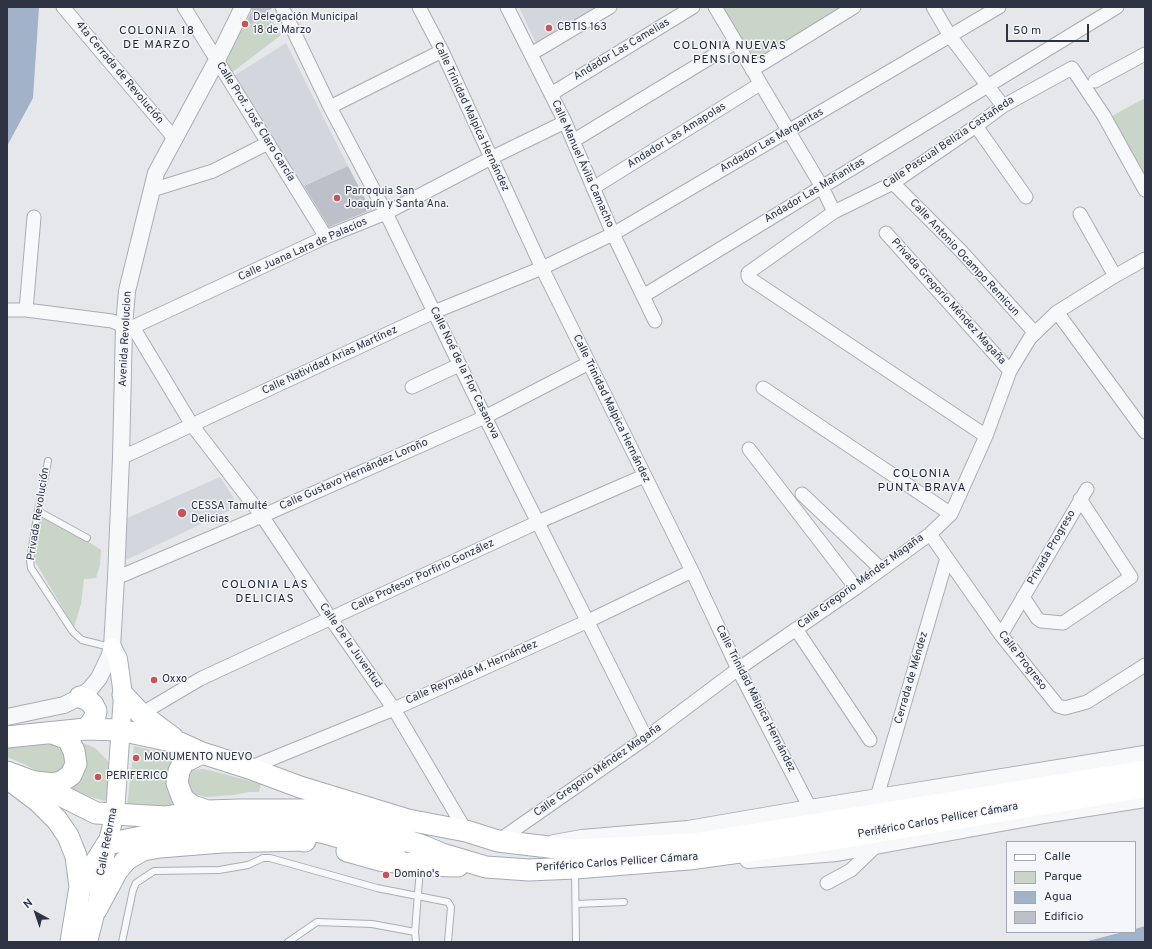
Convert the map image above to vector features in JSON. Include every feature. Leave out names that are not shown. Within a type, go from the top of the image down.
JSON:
[{"type":"main road","name":"Calle Reforma","points":[[88,942],[96,910],[107,844],[115,814],[123,695],[118,659],[112,647]]},
{"type":"main road","points":[[123,695],[141,714],[180,743]]},
{"type":"main road","points":[[80,697],[88,700],[96,711],[96,716],[86,729]]},
{"type":"main road","name":"Periférico Carlos Pellicer Cámara","points":[[7,737],[86,729],[120,730],[180,743],[202,753],[249,768],[300,787],[408,820],[466,831],[498,841],[542,845],[574,850],[694,844],[1145,771]]},
{"type":"main road","points":[[34,782],[53,784],[61,782],[71,775],[76,764],[74,751],[68,739],[52,732]]},
{"type":"main road","points":[[202,753],[184,762],[179,772],[177,783],[183,799],[193,806],[207,811]]},
{"type":"main road","points":[[7,772],[34,782],[96,813],[166,817],[207,811],[314,810],[422,855]]},
{"type":"main road","points":[[7,778],[39,802],[58,820],[68,836],[76,856],[80,887],[71,942]]},
{"type":"main road","name":"Periférico Carlos Pellicer Cámara","points":[[422,855],[486,867],[529,870],[575,868],[689,859],[713,855],[836,846],[1145,787]]},
{"type":"main road","points":[[80,887],[107,844],[175,830],[264,824],[321,832],[360,843],[422,855]]},
{"type":"main road","points":[[96,910],[117,871],[127,859],[143,850],[160,847],[222,842],[301,840],[379,860],[422,855],[498,841]]},
{"type":"street","name":"4ta Cerrada de Revolución","points":[[63,7],[175,139]]},
{"type":"street","name":"Calle Prof. José Claro García","points":[[184,7],[326,237]]},
{"type":"street","name":"Avenida Revolucion","points":[[7,717],[64,705],[80,697],[99,678],[106,665],[112,647],[129,327],[127,291],[156,173],[217,60],[243,7]]},
{"type":"street","name":"Calle Noé de la Flor Casanova","points":[[282,7],[330,107],[386,213],[459,365],[646,738]]},
{"type":"street","name":"Calle Trinidad Malpica Hernández","points":[[418,7],[442,51],[542,268],[692,571],[738,669],[810,808]]},
{"type":"street","name":"Calle Manuel Ávila Camacho","points":[[507,7],[565,122],[613,234],[655,321]]},
{"type":"street","points":[[531,54],[610,7]]},
{"type":"street","name":"Andador Las Camelias","points":[[551,94],[693,7]]},
{"type":"street","points":[[715,7],[822,187],[834,212]]},
{"type":"street","points":[[752,70],[854,7]]},
{"type":"street","points":[[933,7],[950,36],[986,86],[1003,106]]},
{"type":"street","name":"Andador Las Margaritas","points":[[542,268],[613,234],[999,7]]},
{"type":"street","name":"Andador Las Mañanitas","points":[[643,296],[1117,7]]},
{"type":"street","points":[[573,141],[736,42]]},
{"type":"street","points":[[330,107],[442,51]]},
{"type":"street","points":[[1095,81],[1145,54]]},
{"type":"street","name":"Calle Pascual Belizia Castañeda","points":[[986,436],[749,278],[748,273],[834,212],[893,183],[1003,106],[1072,68],[1104,116],[1145,190]]},
{"type":"street","name":"Andador Las Amapolas","points":[[593,188],[760,84]]},
{"type":"street","name":"Calle Juana Lara de Palacios","points":[[129,327],[326,237],[386,213],[491,158],[565,122]]},
{"type":"street","points":[[976,126],[1026,197]]},
{"type":"street","points":[[152,190],[213,170],[268,143]]},
{"type":"street","name":"Calle Antonio Ocampo Remicun","points":[[893,183],[961,252],[1035,333]]},
{"type":"street","points":[[1080,214],[1115,276]]},
{"type":"street","points":[[26,310],[34,217]]},
{"type":"street","name":"Privada Gregorio Méndez Magaña","points":[[886,233],[1010,371]]},
{"type":"street","name":"Calle Gregorio Méndez Magaña","points":[[498,841],[646,738],[738,669],[856,588],[930,534],[951,514],[986,436],[1010,371],[1030,338],[1057,312],[1115,276],[1143,265]]},
{"type":"street","name":"Calle Natividad Arias Martínez","points":[[122,458],[434,312],[542,268]]},
{"type":"street","points":[[7,310],[26,310],[112,321],[129,327]]},
{"type":"street","points":[[1057,312],[1143,426]]},
{"type":"street","name":"Calle De la Juventud","points":[[129,327],[192,425],[262,516],[394,709],[466,831]]},
{"type":"street","name":"Calle Gustavo Hernández Loroño","points":[[116,578],[262,516],[485,417],[589,363]]},
{"type":"street","points":[[412,387],[459,365]]},
{"type":"street","points":[[763,388],[951,514]]},
{"type":"street","points":[[749,449],[856,588]]},
{"type":"street","name":"Calle Profesor Porfirio González","points":[[141,714],[200,679],[538,522],[644,476]]},
{"type":"street","points":[[802,494],[881,569]]},
{"type":"street","name":"Privada Progreso","points":[[1001,634],[1083,494],[1131,577],[1063,623],[1041,621],[1037,618],[1023,597]]},
{"type":"street","name":"Calle Progreso","points":[[930,534],[1001,634],[1058,706],[1065,708],[1087,702],[1145,665]]},
{"type":"street","name":"Cerrada de Méndez","points":[[877,797],[947,558]]},
{"type":"street","name":"Calle Reynalda M. Hernández","points":[[249,768],[394,709],[588,621],[692,571]]},
{"type":"street","points":[[796,629],[870,740]]},
{"type":"street","points":[[542,845],[582,838],[688,829],[1145,754]]},
{"type":"street","points":[[827,883],[851,870],[875,838],[1045,815],[1145,799]]},
{"type":"lane","name":"Privada Revolución","points":[[48,461],[30,560],[31,568],[73,632],[82,640],[112,647]]},
{"type":"lane","points":[[38,511],[87,538]]},
{"type":"lane","points":[[416,942],[415,932],[417,896],[422,855]]},
{"type":"lane","points":[[122,942],[133,890],[136,883],[154,871],[219,870],[248,865],[263,858],[270,858],[377,888],[448,902],[451,907],[448,942]]},
{"type":"lane","points":[[575,868],[576,942]]},
{"type":"lane","points":[[576,904],[624,902]]},
{"type":"lane","points":[[288,942],[317,922],[372,924],[415,932]]},
{"type":"shaded area","name":"CBTIS 163","points":[[519,7],[601,7],[538,48]]},
{"type":"shaded area","points":[[286,43],[348,166],[301,187],[232,77]]},
{"type":"shaded area","name":"CESSA Tamulté Delicias","points":[[220,477],[239,506],[126,560],[125,519]]},
{"type":"green space","points":[[715,7],[849,7],[752,70]]},
{"type":"green space","points":[[267,12],[281,35],[230,74],[222,62],[233,37]]},
{"type":"green space","points":[[1145,98],[1145,184],[1110,117]]},
{"type":"green space","points":[[41,515],[72,531],[101,550],[100,565],[96,578],[84,579],[81,604],[74,627],[33,558]]},
{"type":"green space","points":[[81,742],[95,748],[109,762],[112,773],[111,786],[105,801],[70,791],[83,777]]},
{"type":"green space","points":[[48,744],[57,746],[65,753],[66,759],[63,771],[53,776],[40,773],[7,757],[7,747]]},
{"type":"green space","points":[[134,746],[170,754],[180,760],[180,803],[163,807],[127,806]]},
{"type":"green space","points":[[204,769],[261,784],[259,792],[206,797],[191,793],[187,782],[192,770]]},
{"type":"water","points":[[7,7],[39,7],[33,98],[7,146]]},
{"type":"water","points":[[1145,926],[1145,942],[1084,942],[1119,933],[1136,933],[1136,929]]},
{"type":"building","points":[[252,7],[274,7],[242,30],[252,11]]},
{"type":"building","name":"Parroquia San Joaquín y Santa Ana.","points":[[348,166],[371,210],[329,227],[304,186]]},
{"type":"place","name":"Delegación Municipal 18 de Marzo","points":[[245,24]]},
{"type":"place","name":"CBTIS 163","points":[[549,28]]},
{"type":"place","name":"Parroquia San Joaquín y Santa Ana.","points":[[337,198]]},
{"type":"place","name":"CESSA Tamulté Delicias","points":[[182,513]]},
{"type":"place","name":"Oxxo","points":[[154,680]]},
{"type":"place","name":"MONUMENTO NUEVO","points":[[136,758]]},
{"type":"place","name":"PERIFERICO","points":[[98,777]]},
{"type":"place","name":"Domino's","points":[[386,875]]},
{"type":"district","name":"COLONIA 18 DE MARZO","points":[[157,39]]},
{"type":"district","name":"COLONIA NUEVAS PENSIONES","points":[[730,54]]},
{"type":"district","name":"COLONIA PUNTA BRAVA","points":[[922,482]]},
{"type":"district","name":"COLONIA LAS DELICIAS","points":[[265,593]]}]
